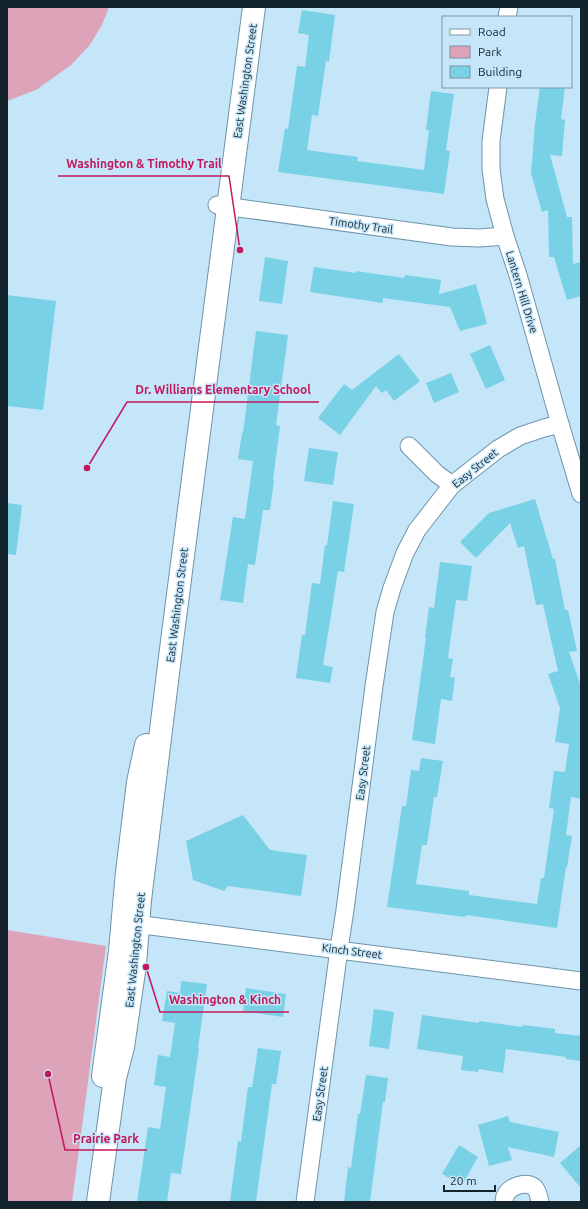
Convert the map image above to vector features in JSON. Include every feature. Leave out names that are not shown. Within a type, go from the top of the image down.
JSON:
[{"type":"main road","name":"East Washington Street","points":[[222,206],[241,7]]},
{"type":"main road","name":"East Washington Street","points":[[98,1202],[115,1078],[123,1047],[135,965],[130,923],[127,872],[137,790],[151,720],[222,206],[254,7]]},
{"type":"main road","name":"East Washington Street","points":[[86,1202],[119,959],[130,923]]},
{"type":"street","name":"Lantern Hill Drive","points":[[498,88],[491,141],[491,169],[496,199],[505,236],[518,275],[581,494]]},
{"type":"street","name":"Timothy Trail","points":[[222,206],[452,237],[479,238],[505,236]]},
{"type":"street","name":"Easy Street","points":[[305,1202],[374,686],[385,612],[392,588],[405,554],[417,530],[452,485],[509,442],[539,429],[560,424]]},
{"type":"street","points":[[409,446],[437,474],[452,485]]},
{"type":"street","name":"Kinch Street","points":[[130,923],[581,981]]},
{"type":"street","points":[[504,1202],[505,1196],[512,1189],[522,1184],[534,1187],[537,1191],[540,1202]]},
{"type":"green space","points":[[7,7],[109,7],[102,25],[89,46],[71,65],[36,90],[7,101]]},
{"type":"green space","points":[[7,930],[106,946],[72,1202],[7,1202]]},
{"type":"building","points":[[302,10],[335,15],[329,62],[326,61],[318,116],[312,115],[307,150],[358,157],[357,161],[424,170],[429,130],[426,130],[431,91],[454,94],[446,150],[450,151],[444,194],[278,172],[285,128],[288,129],[297,66],[305,67],[309,35],[298,33]]},
{"type":"building","points":[[540,88],[565,88],[561,119],[565,120],[562,156],[550,155],[567,217],[572,217],[573,264],[581,262],[581,296],[567,300],[554,257],[549,257],[548,210],[542,212],[531,173]]},
{"type":"building","points":[[265,257],[288,261],[282,304],[259,301]]},
{"type":"building","points":[[314,267],[404,278],[405,275],[441,280],[439,294],[476,284],[487,324],[460,331],[450,307],[383,298],[383,303],[310,292]]},
{"type":"building","points":[[7,295],[56,301],[43,410],[7,406]]},
{"type":"building","points":[[256,331],[288,335],[276,425],[280,426],[270,510],[263,510],[255,565],[248,564],[243,603],[220,600],[233,517],[245,519],[253,461],[238,459],[243,433]]},
{"type":"building","points":[[490,345],[505,380],[486,389],[470,354]]},
{"type":"building","points":[[399,354],[420,381],[394,401],[386,390],[382,393],[376,386],[340,435],[318,418],[344,384],[352,390]]},
{"type":"building","points":[[451,373],[459,392],[434,403],[426,383]]},
{"type":"building","points":[[309,448],[338,452],[333,485],[304,481]]},
{"type":"building","points":[[535,499],[553,559],[555,559],[565,610],[568,610],[577,651],[569,652],[581,687],[581,799],[571,797],[566,835],[572,836],[557,928],[466,915],[465,917],[387,907],[402,806],[406,806],[411,770],[419,771],[421,758],[443,761],[437,797],[434,797],[427,845],[422,845],[416,884],[469,891],[469,895],[537,904],[541,878],[544,878],[554,809],[549,808],[554,771],[565,772],[569,744],[555,742],[560,708],[548,674],[558,671],[543,604],[536,605],[524,546],[518,548],[510,523],[476,558],[460,542],[489,513]]},
{"type":"building","points":[[333,501],[354,504],[344,572],[338,571],[323,665],[333,667],[330,683],[296,678],[302,635],[305,635],[312,583],[320,584]]},
{"type":"building","points":[[7,503],[22,505],[16,555],[7,554]]},
{"type":"building","points":[[440,562],[472,566],[467,601],[456,600],[448,658],[453,659],[450,677],[455,678],[452,701],[441,699],[435,744],[412,740],[429,607],[434,608]]},
{"type":"building","points":[[243,815],[270,850],[307,855],[301,896],[228,886],[224,891],[193,880],[186,841]]},
{"type":"building","points":[[181,981],[207,984],[181,1174],[171,1173],[167,1202],[137,1202],[148,1127],[160,1129],[166,1087],[154,1085],[158,1055],[170,1057],[175,1023],[162,1021],[167,991],[180,993]]},
{"type":"building","points":[[246,988],[286,994],[283,1017],[243,1011]]},
{"type":"building","points":[[374,1009],[394,1012],[389,1049],[369,1046]]},
{"type":"building","points":[[422,1015],[479,1023],[479,1021],[522,1027],[523,1025],[555,1029],[555,1033],[581,1036],[581,1061],[566,1059],[566,1057],[506,1049],[503,1073],[479,1069],[478,1072],[461,1070],[463,1056],[417,1049]]},
{"type":"building","points":[[258,1048],[281,1051],[276,1084],[272,1084],[256,1202],[230,1202],[238,1141],[241,1142],[248,1087],[252,1087]]},
{"type":"building","points":[[366,1075],[388,1078],[385,1102],[383,1102],[370,1202],[344,1202],[348,1167],[351,1168],[358,1114],[360,1114]]},
{"type":"building","points":[[508,1116],[510,1122],[559,1132],[554,1157],[508,1147],[512,1160],[489,1166],[478,1125]]},
{"type":"building","points":[[459,1145],[478,1157],[462,1185],[442,1174]]},
{"type":"building","points":[[581,1145],[581,1188],[560,1163]]},
{"type":"place","name":"Washington & Timothy Trail","points":[[240,250]]},
{"type":"place","name":"Dr. Williams Elementary School","points":[[87,468]]},
{"type":"place","name":"Washington & Kinch","points":[[146,967]]},
{"type":"place","name":"Prairie Park","points":[[48,1074]]}]
